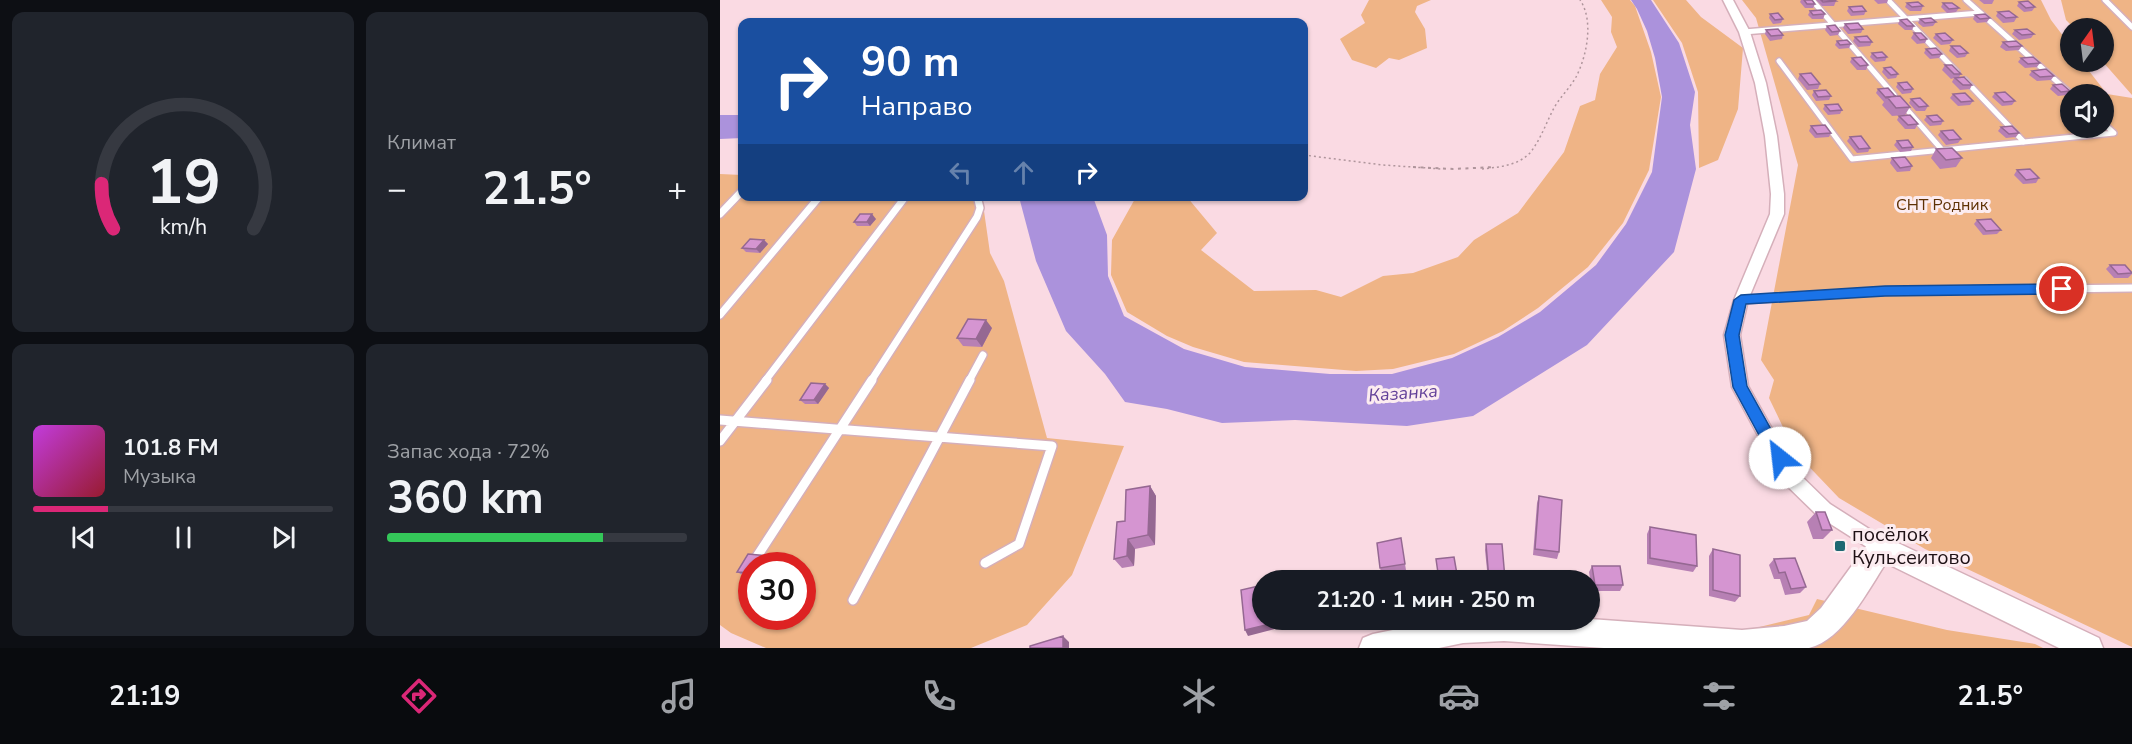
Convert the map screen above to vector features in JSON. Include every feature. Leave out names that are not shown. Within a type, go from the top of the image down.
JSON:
[{"type":"street","points":[[1728,0],[1744,32],[1760,75],[1776,166],[1779,199],[1777,214],[1741,300],[1732,335],[1740,387],[1790,476],[1824,510],[1881,547],[2089,648]]},
{"type":"street","points":[[1372,648],[1463,629],[1504,627],[1742,644],[1784,640],[1814,633],[1831,618],[1881,547]]},
{"type":"lane","points":[[1812,0],[1942,151]]},
{"type":"lane","points":[[1888,0],[2025,142]]},
{"type":"lane","points":[[1966,0],[2060,84]]},
{"type":"lane","points":[[2105,0],[2132,27]]},
{"type":"lane","points":[[1744,32],[1980,13]]},
{"type":"lane","points":[[1779,61],[1852,159],[2065,138]]},
{"type":"lane","points":[[720,214],[738,194]]},
{"type":"lane","points":[[720,315],[816,201]]},
{"type":"lane","points":[[720,441],[902,201]]},
{"type":"lane","points":[[759,552],[977,217],[980,208],[978,201]]},
{"type":"lane","points":[[1741,300],[1885,291],[2132,288]]},
{"type":"lane","points":[[853,600],[983,355]]},
{"type":"lane","points":[[720,420],[1052,446],[1019,544],[985,563]]},
{"type":"path","points":[[1308,155],[1444,170],[1502,168],[1523,160],[1537,144],[1556,104],[1579,73],[1588,25],[1583,3],[1580,0]]},
{"type":"green space","points":[[1369,0],[1431,0],[1417,6],[1415,12],[1425,29],[1427,48],[1399,60],[1389,58],[1376,68],[1352,60],[1340,39],[1365,23],[1361,15]]},
{"type":"green space","points":[[1601,0],[1630,0],[1635,6],[1651,52],[1661,97],[1649,170],[1623,223],[1588,267],[1538,308],[1503,331],[1454,354],[1393,369],[1356,371],[1244,362],[1193,347],[1167,336],[1127,312],[1111,275],[1112,240],[1134,201],[1190,201],[1217,233],[1201,250],[1254,291],[1316,290],[1341,297],[1383,276],[1413,273],[1458,257],[1474,240],[1518,213],[1564,152],[1580,106],[1595,100],[1600,74],[1617,47],[1611,32],[1612,17]]},
{"type":"green space","points":[[1653,0],[1686,0],[1701,17],[1743,48],[1738,109],[1718,160],[1699,168],[1698,92],[1682,43]]},
{"type":"green space","name":"СНТ Родник","points":[[1742,0],[2041,0],[2060,32],[2060,72],[2090,72],[2099,84],[2060,84],[2060,138],[2114,138],[2114,95],[2132,98],[2132,647],[1925,549],[1839,498],[1795,452],[1769,398],[1774,380],[1761,360],[1798,165],[1756,18]]},
{"type":"green space","points":[[2061,0],[2132,0],[2132,95],[2112,72],[2114,72],[2114,18],[2066,18]]},
{"type":"green space","points":[[720,174],[738,175],[738,201],[983,201],[990,253],[1004,281],[1047,438],[1124,446],[1072,575],[1027,625],[971,648],[766,648],[731,633],[720,625]]},
{"type":"green space","points":[[1817,599],[1947,630],[2035,644],[2043,648],[1673,648],[1809,615]]},
{"type":"water","name":"Казанка","points":[[1631,0],[1651,0],[1679,43],[1695,92],[1690,125],[1696,169],[1674,252],[1587,345],[1473,416],[1407,426],[1295,420],[1222,423],[1167,409],[1125,402],[1105,374],[1066,331],[1036,261],[1020,201],[1094,201],[1107,235],[1108,276],[1124,316],[1184,349],[1245,367],[1330,374],[1392,374],[1452,358],[1498,337],[1540,312],[1596,265],[1626,224],[1652,172],[1662,97],[1655,58],[1647,31]]},
{"type":"water","points":[[720,115],[738,115],[738,138],[720,139]]},
{"type":"building","points":[[1804,0],[1812,0],[1815,4],[1807,4]]},
{"type":"building","points":[[2028,1],[2035,7],[2026,8],[2019,2]]},
{"type":"building","points":[[1918,2],[1923,6],[1912,7],[1907,3]]},
{"type":"building","points":[[1943,3],[1952,3],[1959,8],[1949,9]]},
{"type":"building","points":[[1862,6],[1866,11],[1853,12],[1849,7]]},
{"type":"building","points":[[1821,10],[1825,14],[1813,15],[1810,11]]},
{"type":"building","points":[[2009,11],[2017,17],[2006,18],[1998,12]]},
{"type":"building","points":[[1778,13],[1783,19],[1775,20],[1770,14]]},
{"type":"building","points":[[1985,14],[1990,18],[1980,19],[1975,15]]},
{"type":"building","points":[[1931,18],[1936,22],[1925,23],[1920,19]]},
{"type":"building","points":[[1907,19],[1914,26],[1907,26],[1900,20]]},
{"type":"building","points":[[1858,23],[1863,29],[1850,30],[1845,24]]},
{"type":"building","points":[[1835,25],[1840,31],[1832,32],[1827,26]]},
{"type":"building","points":[[1778,29],[1783,35],[1771,36],[1766,30]]},
{"type":"building","points":[[2027,29],[2034,34],[2022,35],[2015,30]]},
{"type":"building","points":[[1914,33],[1921,33],[1927,39],[1920,40]]},
{"type":"building","points":[[1945,33],[1953,40],[1943,41],[1936,34]]},
{"type":"building","points":[[1867,36],[1872,42],[1860,42],[1855,37]]},
{"type":"building","points":[[1847,40],[1851,44],[1840,45],[1837,41]]},
{"type":"building","points":[[2016,41],[2022,46],[2009,47],[2003,42]]},
{"type":"building","points":[[1951,46],[1960,46],[1968,53],[1959,54]]},
{"type":"building","points":[[1936,48],[1942,54],[1932,55],[1926,49]]},
{"type":"building","points":[[1882,52],[1887,57],[1877,58],[1872,53]]},
{"type":"building","points":[[1861,57],[1868,65],[1860,66],[1852,58]]},
{"type":"building","points":[[2033,57],[2040,63],[2028,64],[2021,58]]},
{"type":"building","points":[[1945,65],[1952,65],[1961,74],[1954,74]]},
{"type":"building","points":[[1891,67],[1898,74],[1891,75],[1884,68]]},
{"type":"building","points":[[2046,69],[2054,76],[2040,77],[2032,71]]},
{"type":"building","points":[[1811,73],[1820,84],[1809,85],[1800,74]]},
{"type":"building","points":[[1964,77],[1972,85],[1963,85],[1955,78]]},
{"type":"building","points":[[1907,82],[1913,89],[1904,90],[1898,83]]},
{"type":"building","points":[[2060,84],[2060,91],[2053,85]]},
{"type":"building","points":[[1888,88],[1895,96],[1886,98],[1878,89]]},
{"type":"building","points":[[1826,90],[1831,96],[1818,97],[1814,91]]},
{"type":"building","points":[[2005,92],[2015,101],[2004,102],[1995,93]]},
{"type":"building","points":[[1965,93],[1973,101],[1961,102],[1953,94]]},
{"type":"building","points":[[1900,96],[1910,107],[1896,108],[1887,97]]},
{"type":"building","points":[[1920,98],[1928,106],[1919,107],[1911,99]]},
{"type":"building","points":[[1838,104],[1842,110],[1830,111],[1825,105]]},
{"type":"building","points":[[1910,115],[1918,124],[1908,125],[1899,116]]},
{"type":"building","points":[[1937,115],[1943,121],[1933,122],[1927,116]]},
{"type":"building","points":[[1825,125],[1831,133],[1817,134],[1811,126]]},
{"type":"building","points":[[2012,126],[2019,133],[2009,134],[2001,127]]},
{"type":"building","points":[[1953,130],[1961,139],[1949,140],[1941,131]]},
{"type":"building","points":[[1861,136],[1870,148],[1859,149],[1850,137]]},
{"type":"building","points":[[1908,140],[1913,147],[1902,148],[1897,141]]},
{"type":"building","points":[[1952,148],[1962,158],[1946,160],[1936,149]]},
{"type":"building","points":[[1905,157],[1912,166],[1900,168],[1892,158]]},
{"type":"building","points":[[2030,169],[2039,178],[2026,180],[2017,170]]},
{"type":"building","points":[[860,214],[872,214],[867,222],[854,222]]},
{"type":"building","points":[[1991,219],[2001,230],[1986,231],[1977,220]]},
{"type":"building","points":[[750,239],[764,240],[756,249],[742,248]]},
{"type":"building","points":[[2110,265],[2125,265],[2132,273],[2118,274]]},
{"type":"building","points":[[968,319],[986,320],[976,339],[957,338]]},
{"type":"building","points":[[811,383],[825,384],[814,400],[800,400]]},
{"type":"building","points":[[1150,486],[1148,535],[1128,539],[1127,556],[1114,559],[1117,522],[1125,521],[1126,490]]},
{"type":"building","points":[[1539,496],[1562,500],[1559,552],[1535,549]]},
{"type":"building","points":[[1816,512],[1825,512],[1832,530],[1822,530]]},
{"type":"building","points":[[1650,527],[1696,535],[1697,566],[1650,558]]},
{"type":"building","points":[[1401,538],[1405,564],[1380,568],[1377,543]]},
{"type":"building","points":[[1486,544],[1502,544],[1504,570],[1488,570]]},
{"type":"building","points":[[1713,549],[1740,555],[1740,596],[1713,590]]},
{"type":"building","points":[[1454,557],[1456,570],[1438,570],[1436,559]]},
{"type":"building","points":[[1795,558],[1806,587],[1791,589],[1785,572],[1779,573],[1774,559]]},
{"type":"building","points":[[1592,566],[1620,566],[1623,585],[1600,585],[1600,570],[1593,570]]},
{"type":"building","points":[[1252,588],[1252,628],[1245,630],[1241,590]]},
{"type":"building","points":[[1063,636],[1063,648],[1030,648],[1030,646]]},
{"type":"place","name":"посёлок Кульсеитово","points":[[1840,546]]},
{"type":"route","points":[[1780,458],[1740,387],[1732,335],[1741,300],[1885,291],[2062,289]]}]
